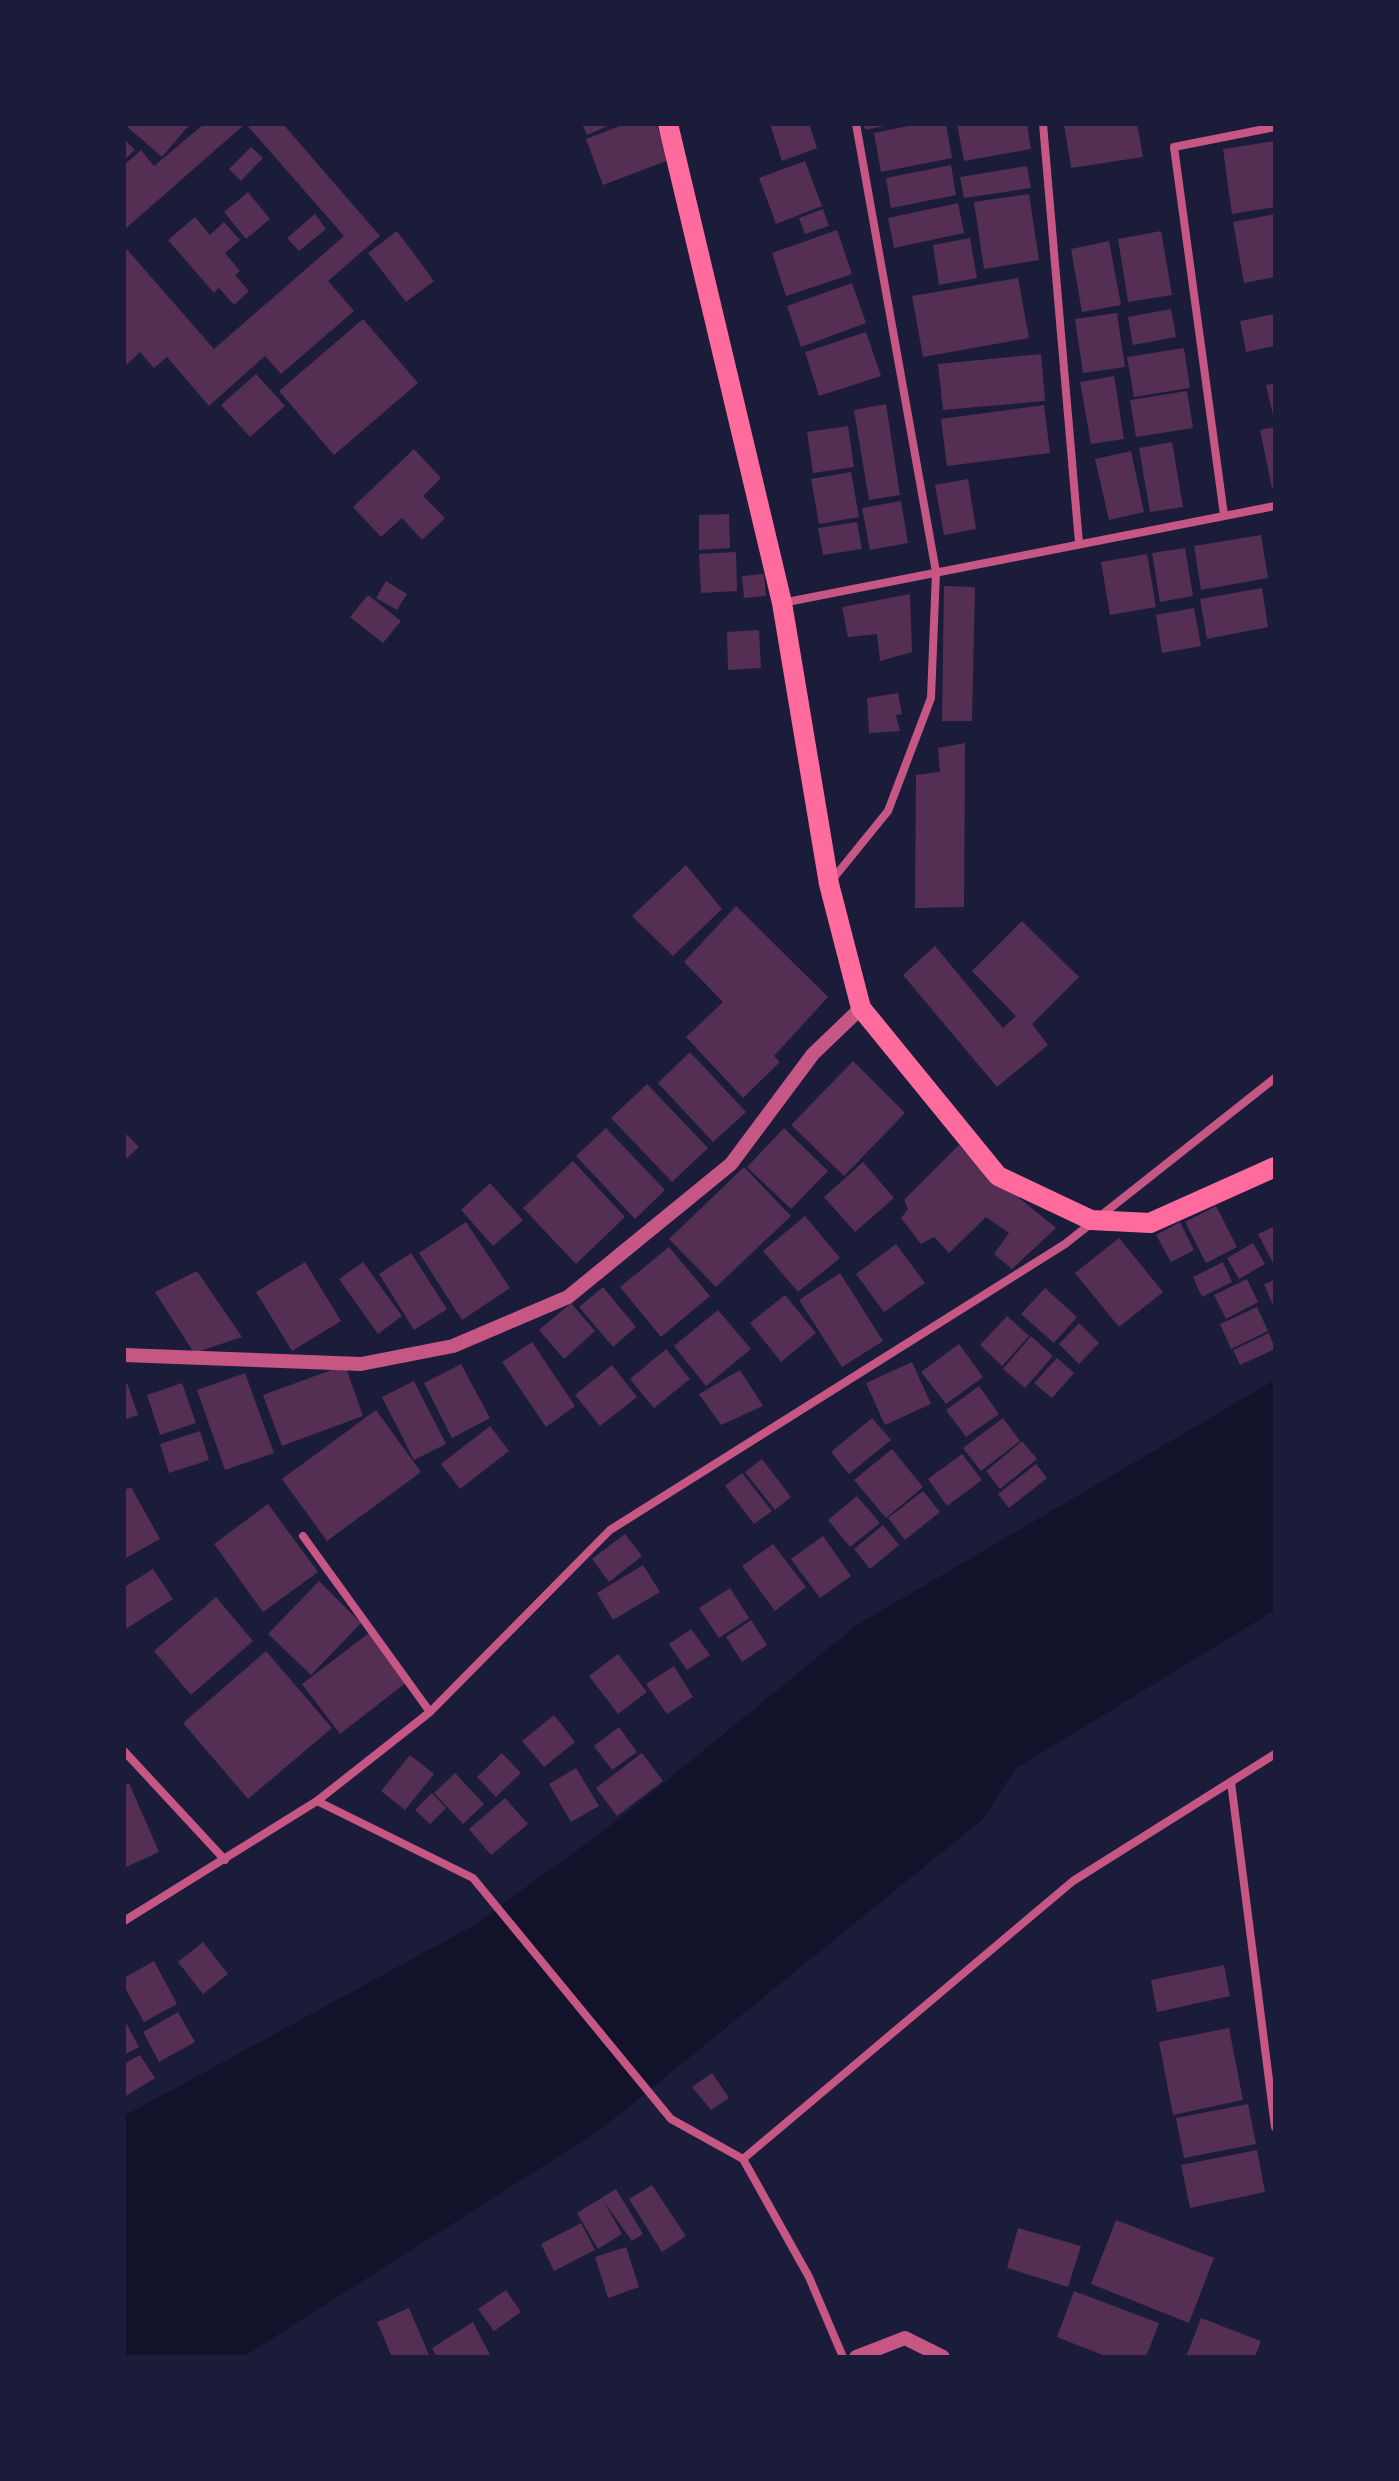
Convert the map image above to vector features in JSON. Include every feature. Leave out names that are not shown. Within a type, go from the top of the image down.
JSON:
[{"type":"main road","points":[[671,125],[782,603],[829,884],[861,1008],[998,1176],[1091,1220],[1150,1223],[1275,1167]]},
{"type":"street","points":[[829,884],[888,811],[931,698],[936,572],[856,124]]},
{"type":"street","points":[[1043,124],[1079,543]]},
{"type":"street","points":[[1224,515],[1174,147],[1275,127]]},
{"type":"street","points":[[782,603],[1275,506]]},
{"type":"street","points":[[124,1355],[361,1364],[453,1346],[568,1297],[731,1164],[813,1054],[861,1008]]},
{"type":"street","points":[[124,1921],[317,1801],[430,1712],[610,1530],[1065,1244],[1091,1220],[1275,1078]]},
{"type":"street","points":[[303,1536],[430,1712]]},
{"type":"street","points":[[124,1751],[225,1860]]},
{"type":"street","points":[[743,2159],[1073,1881],[1275,1754]]},
{"type":"street","points":[[1231,1782],[1275,2127]]},
{"type":"street","points":[[317,1801],[473,1878],[671,2119],[743,2159],[809,2277],[843,2357]]},
{"type":"street","points":[[856,2357],[905,2338],[943,2357]]},
{"type":"shaded area","points":[[1275,1380],[1275,1610],[1015,1769],[983,1819],[600,2130],[243,2357],[124,2357],[124,2116],[473,1926],[622,1817],[857,1625]]},
{"type":"building","points":[[124,124],[190,124],[162,157]]},
{"type":"building","points":[[204,124],[245,124],[124,230],[124,165],[141,150],[154,166]]},
{"type":"building","points":[[246,124],[283,124],[380,236],[328,281],[354,311],[281,374],[265,356],[209,406],[167,357],[154,368],[140,352],[124,367],[124,246],[214,349],[344,236]]},
{"type":"building","points":[[582,124],[612,124],[587,135]]},
{"type":"building","points":[[625,124],[656,124],[669,160],[603,185],[586,139]]},
{"type":"building","points":[[770,124],[809,124],[817,148],[782,161]]},
{"type":"building","points":[[864,124],[889,124],[889,125],[865,130]]},
{"type":"building","points":[[918,124],[946,124],[952,158],[881,172],[874,133]]},
{"type":"building","points":[[957,124],[1027,124],[1031,149],[964,161]]},
{"type":"building","points":[[1064,124],[1137,124],[1143,157],[1071,168]]},
{"type":"building","points":[[124,139],[135,150],[124,160]]},
{"type":"building","points":[[1275,141],[1275,207],[1232,214],[1223,149]]},
{"type":"building","points":[[251,147],[263,158],[241,181],[229,169]]},
{"type":"building","points":[[805,161],[822,206],[776,224],[759,178]]},
{"type":"building","points":[[951,165],[956,195],[891,208],[886,178]]},
{"type":"building","points":[[1027,166],[1031,188],[964,198],[960,177]]},
{"type":"building","points":[[248,192],[270,219],[246,239],[224,212]]},
{"type":"building","points":[[1029,194],[1039,260],[984,269],[974,202]]},
{"type":"building","points":[[958,203],[964,233],[894,248],[888,218]]},
{"type":"building","points":[[823,209],[829,226],[805,234],[799,218]]},
{"type":"building","points":[[315,214],[326,229],[299,251],[287,238]]},
{"type":"building","points":[[1275,214],[1275,277],[1244,283],[1233,222]]},
{"type":"building","points":[[195,217],[210,235],[224,222],[240,240],[225,253],[240,271],[235,275],[249,291],[234,305],[219,288],[214,293],[168,240]]},
{"type":"building","points":[[837,230],[852,274],[786,296],[772,253]]},
{"type":"building","points":[[397,231],[434,281],[406,302],[368,253]]},
{"type":"building","points":[[1161,231],[1172,295],[1128,302],[1118,239]]},
{"type":"building","points":[[970,238],[977,278],[939,285],[933,245]]},
{"type":"building","points":[[1109,241],[1121,305],[1082,312],[1071,249]]},
{"type":"building","points":[[1018,278],[1029,338],[923,357],[912,296]]},
{"type":"building","points":[[852,283],[866,323],[801,347],[787,306]]},
{"type":"building","points":[[1171,309],[1176,337],[1133,345],[1128,317]]},
{"type":"building","points":[[1117,313],[1125,367],[1083,373],[1075,319]]},
{"type":"building","points":[[1275,314],[1275,346],[1246,352],[1240,321]]},
{"type":"building","points":[[363,319],[418,383],[334,455],[279,391]]},
{"type":"building","points":[[866,332],[881,376],[819,396],[805,352]]},
{"type":"building","points":[[1184,348],[1190,388],[1134,397],[1127,357]]},
{"type":"building","points":[[1041,354],[1045,401],[943,410],[938,364]]},
{"type":"building","points":[[256,374],[285,406],[250,437],[221,405]]},
{"type":"building","points":[[1114,376],[1124,439],[1091,444],[1080,382]]},
{"type":"building","points":[[1275,383],[1275,420],[1274,420],[1266,385]]},
{"type":"building","points":[[1187,391],[1193,428],[1136,437],[1130,400]]},
{"type":"building","points":[[886,404],[900,495],[869,500],[854,410]]},
{"type":"building","points":[[1044,405],[1050,453],[947,466],[941,419]]},
{"type":"building","points":[[848,426],[854,467],[813,473],[807,432]]},
{"type":"building","points":[[1275,427],[1275,487],[1272,488],[1260,430]]},
{"type":"building","points":[[1172,442],[1183,507],[1150,512],[1139,448]]},
{"type":"building","points":[[414,449],[441,478],[423,496],[445,518],[422,540],[402,518],[381,537],[353,507]]},
{"type":"building","points":[[1131,451],[1144,512],[1109,520],[1095,459]]},
{"type":"building","points":[[851,472],[859,517],[819,524],[811,479]]},
{"type":"building","points":[[968,479],[976,529],[944,535],[935,485]]},
{"type":"building","points":[[901,501],[908,543],[870,550],[862,508]]},
{"type":"building","points":[[729,514],[730,548],[699,550],[699,515]]},
{"type":"building","points":[[857,522],[862,549],[823,555],[818,528]]},
{"type":"building","points":[[1261,535],[1268,578],[1201,590],[1194,546]]},
{"type":"building","points":[[1185,548],[1193,596],[1160,602],[1152,553]]},
{"type":"building","points":[[736,552],[737,591],[701,593],[699,554]]},
{"type":"building","points":[[1147,554],[1156,607],[1110,615],[1101,562]]},
{"type":"building","points":[[764,574],[766,596],[744,598],[742,576]]},
{"type":"building","points":[[386,581],[407,594],[397,610],[376,598]]},
{"type":"building","points":[[944,586],[975,587],[972,721],[942,721]]},
{"type":"building","points":[[1262,588],[1268,627],[1207,639],[1200,599]]},
{"type":"building","points":[[910,594],[912,652],[880,661],[877,634],[848,637],[842,607]]},
{"type":"building","points":[[368,595],[401,621],[383,643],[350,617]]},
{"type":"building","points":[[1194,608],[1201,646],[1162,653],[1156,615]]},
{"type":"building","points":[[759,630],[761,668],[728,670],[727,632]]},
{"type":"building","points":[[898,693],[902,714],[896,715],[900,731],[869,733],[867,698]]},
{"type":"building","points":[[965,743],[964,907],[915,908],[916,775],[940,772],[938,748]]},
{"type":"building","points":[[686,865],[722,909],[673,956],[632,916]]},
{"type":"building","points":[[736,906],[828,997],[774,1056],[780,1062],[743,1098],[686,1037],[723,1002],[684,962]]},
{"type":"building","points":[[1022,921],[1079,977],[1032,1024],[1048,1045],[997,1087],[903,975],[935,946],[1003,1028],[1016,1016],[972,971]]},
{"type":"building","points":[[690,1052],[746,1112],[713,1142],[658,1083]]},
{"type":"building","points":[[853,1061],[905,1113],[844,1176],[791,1125]]},
{"type":"building","points":[[647,1084],[708,1148],[672,1182],[611,1118]]},
{"type":"building","points":[[606,1128],[665,1190],[635,1219],[576,1156]]},
{"type":"building","points":[[784,1128],[828,1171],[791,1209],[747,1167]]},
{"type":"building","points":[[124,1132],[139,1147],[124,1161]]},
{"type":"building","points":[[959,1145],[982,1169],[991,1184],[1012,1192],[1056,1228],[1012,1269],[994,1254],[1009,1233],[986,1217],[949,1253],[934,1237],[921,1244],[901,1218],[908,1209],[904,1200]]},
{"type":"building","points":[[573,1161],[625,1217],[576,1264],[523,1208]]},
{"type":"building","points":[[863,1162],[894,1198],[855,1232],[824,1197]]},
{"type":"building","points":[[744,1167],[791,1216],[716,1287],[669,1239]]},
{"type":"building","points":[[490,1183],[523,1220],[493,1246],[461,1210]]},
{"type":"building","points":[[1216,1206],[1237,1247],[1206,1263],[1185,1222]]},
{"type":"building","points":[[805,1216],[840,1258],[798,1292],[763,1251]]},
{"type":"building","points":[[466,1222],[510,1288],[462,1320],[419,1253]]},
{"type":"building","points":[[1180,1222],[1194,1250],[1171,1262],[1156,1235]]},
{"type":"building","points":[[1275,1226],[1275,1262],[1273,1263],[1258,1234]]},
{"type":"building","points":[[1119,1238],[1163,1292],[1119,1327],[1075,1273]]},
{"type":"building","points":[[1253,1243],[1265,1264],[1239,1279],[1227,1258]]},
{"type":"building","points":[[896,1244],[925,1283],[884,1312],[856,1274]]},
{"type":"building","points":[[669,1247],[710,1296],[661,1337],[620,1287]]},
{"type":"building","points":[[411,1253],[447,1309],[414,1330],[379,1274]]},
{"type":"building","points":[[305,1262],[341,1321],[292,1351],[256,1292]]},
{"type":"building","points":[[363,1262],[402,1316],[378,1334],[339,1279]]},
{"type":"building","points":[[1223,1262],[1232,1282],[1202,1297],[1193,1277]]},
{"type":"building","points":[[197,1271],[242,1337],[194,1353],[155,1292]]},
{"type":"building","points":[[840,1273],[883,1341],[842,1367],[799,1300]]},
{"type":"building","points":[[1247,1279],[1258,1302],[1226,1319],[1214,1295]]},
{"type":"building","points":[[1275,1280],[1275,1310],[1264,1284]]},
{"type":"building","points":[[603,1287],[636,1327],[613,1347],[579,1307]]},
{"type":"building","points":[[1045,1288],[1077,1317],[1054,1343],[1021,1314]]},
{"type":"building","points":[[785,1295],[816,1333],[781,1362],[750,1323]]},
{"type":"building","points":[[571,1303],[595,1331],[564,1359],[539,1330]]},
{"type":"building","points":[[1257,1307],[1268,1331],[1231,1349],[1220,1324]]},
{"type":"building","points":[[718,1310],[751,1349],[706,1386],[674,1346]]},
{"type":"building","points":[[1007,1316],[1029,1336],[1002,1366],[980,1345]]},
{"type":"building","points":[[1079,1323],[1099,1343],[1079,1364],[1059,1344]]},
{"type":"building","points":[[1269,1333],[1275,1349],[1240,1365],[1233,1350]]},
{"type":"building","points":[[1031,1336],[1053,1356],[1025,1388],[1003,1369]]},
{"type":"building","points":[[532,1342],[575,1406],[546,1427],[502,1362]]},
{"type":"building","points":[[959,1344],[983,1377],[946,1404],[921,1372]]},
{"type":"building","points":[[666,1349],[690,1379],[654,1408],[630,1379]]},
{"type":"building","points":[[1057,1358],[1074,1373],[1052,1398],[1034,1383]]},
{"type":"building","points":[[912,1362],[931,1404],[885,1425],[866,1383]]},
{"type":"building","points":[[461,1364],[490,1418],[452,1438],[424,1383]]},
{"type":"building","points":[[345,1365],[363,1416],[282,1446],[263,1395]]},
{"type":"building","points":[[612,1365],[637,1397],[600,1426],[575,1395]]},
{"type":"building","points":[[740,1370],[763,1406],[721,1425],[699,1394]]},
{"type":"building","points":[[245,1373],[274,1453],[225,1470],[197,1390]]},
{"type":"building","points":[[414,1381],[446,1444],[414,1460],[382,1397]]},
{"type":"building","points":[[127,1383],[138,1415],[124,1420],[124,1384]]},
{"type":"building","points":[[182,1383],[196,1423],[160,1435],[147,1395]]},
{"type":"building","points":[[979,1386],[999,1414],[966,1437],[946,1410]]},
{"type":"building","points":[[376,1410],[421,1472],[327,1541],[282,1479]]},
{"type":"building","points":[[872,1418],[891,1440],[849,1474],[831,1452]]},
{"type":"building","points":[[1003,1418],[1020,1441],[981,1471],[963,1448]]},
{"type":"building","points":[[490,1426],[509,1451],[460,1489],[441,1464]]},
{"type":"building","points":[[200,1431],[209,1460],[169,1473],[160,1444]]},
{"type":"building","points":[[1022,1441],[1037,1459],[1000,1489],[986,1471]]},
{"type":"building","points":[[892,1449],[923,1487],[886,1518],[854,1480]]},
{"type":"building","points":[[962,1454],[982,1480],[947,1506],[928,1479]]},
{"type":"building","points":[[762,1459],[791,1497],[775,1510],[745,1472]]},
{"type":"building","points":[[1036,1464],[1047,1478],[1009,1508],[998,1494]]},
{"type":"building","points":[[742,1473],[772,1511],[754,1524],[725,1486]]},
{"type":"building","points":[[131,1487],[160,1539],[124,1559],[124,1490]]},
{"type":"building","points":[[923,1491],[940,1512],[905,1540],[888,1518]]},
{"type":"building","points":[[857,1496],[880,1523],[850,1547],[828,1520]]},
{"type":"building","points":[[268,1504],[318,1572],[263,1612],[214,1544]]},
{"type":"building","points":[[883,1525],[899,1545],[870,1569],[854,1549]]},
{"type":"building","points":[[625,1534],[642,1556],[609,1582],[592,1559]]},
{"type":"building","points":[[823,1536],[851,1576],[820,1598],[791,1559]]},
{"type":"building","points":[[773,1544],[806,1587],[775,1611],[742,1566]]},
{"type":"building","points":[[643,1565],[660,1592],[613,1620],[597,1593]]},
{"type":"building","points":[[153,1569],[173,1599],[124,1630],[124,1587]]},
{"type":"building","points":[[319,1581],[361,1623],[311,1675],[268,1634]]},
{"type":"building","points":[[730,1588],[749,1618],[719,1638],[699,1608]]},
{"type":"building","points":[[216,1597],[253,1641],[191,1695],[154,1651]]},
{"type":"building","points":[[751,1620],[767,1645],[742,1662],[726,1637]]},
{"type":"building","points":[[691,1629],[710,1655],[687,1670],[669,1644]]},
{"type":"building","points":[[369,1633],[407,1682],[340,1734],[302,1684]]},
{"type":"building","points":[[266,1651],[332,1728],[248,1799],[183,1723]]},
{"type":"building","points":[[618,1654],[647,1692],[618,1714],[589,1676]]},
{"type":"building","points":[[674,1666],[693,1697],[667,1714],[646,1684]]},
{"type":"building","points":[[554,1715],[575,1742],[544,1767],[522,1741]]},
{"type":"building","points":[[619,1727],[637,1752],[612,1770],[594,1746]]},
{"type":"building","points":[[502,1753],[521,1773],[496,1797],[477,1777]]},
{"type":"building","points":[[642,1753],[663,1781],[617,1816],[596,1788]]},
{"type":"building","points":[[410,1755],[434,1774],[405,1810],[381,1791]]},
{"type":"building","points":[[576,1768],[599,1806],[571,1822],[549,1784]]},
{"type":"building","points":[[455,1773],[484,1804],[463,1824],[434,1793]]},
{"type":"building","points":[[129,1783],[159,1852],[124,1868],[124,1786]]},
{"type":"building","points":[[432,1793],[446,1808],[430,1824],[415,1810]]},
{"type":"building","points":[[505,1798],[528,1824],[491,1855],[469,1829]]},
{"type":"building","points":[[203,1942],[228,1974],[203,1994],[178,1962]]},
{"type":"building","points":[[154,1961],[177,2004],[144,2022],[124,1986],[124,1978]]},
{"type":"building","points":[[1224,1965],[1230,1996],[1157,2012],[1151,1980]]},
{"type":"building","points":[[178,2012],[195,2042],[159,2062],[143,2032]]},
{"type":"building","points":[[124,2019],[139,2047],[124,2055]]},
{"type":"building","points":[[1229,2028],[1243,2100],[1173,2115],[1159,2042]]},
{"type":"building","points":[[140,2055],[155,2078],[124,2097],[124,2064]]},
{"type":"building","points":[[712,2073],[729,2098],[711,2110],[692,2087]]},
{"type":"building","points":[[1248,2104],[1256,2144],[1184,2158],[1176,2118]]},
{"type":"building","points":[[1257,2150],[1265,2192],[1190,2208],[1181,2165]]},
{"type":"building","points":[[652,2185],[686,2236],[662,2252],[629,2199]]},
{"type":"building","points":[[616,2189],[643,2234],[632,2241],[604,2202],[622,2234],[598,2249],[577,2213]]},
{"type":"building","points":[[1116,2220],[1214,2258],[1189,2323],[1091,2284]]},
{"type":"building","points":[[581,2223],[595,2250],[554,2271],[541,2244]]},
{"type":"building","points":[[1018,2228],[1081,2246],[1068,2287],[1007,2268]]},
{"type":"building","points":[[626,2247],[639,2287],[608,2298],[595,2257]]},
{"type":"building","points":[[506,2290],[521,2312],[494,2331],[478,2309]]},
{"type":"building","points":[[1074,2291],[1159,2323],[1146,2357],[1108,2357],[1057,2337]]},
{"type":"building","points":[[409,2308],[430,2357],[392,2357],[377,2322]]},
{"type":"building","points":[[1201,2318],[1261,2341],[1255,2357],[1186,2357]]},
{"type":"building","points":[[473,2322],[490,2355],[437,2357],[432,2348]]}]
